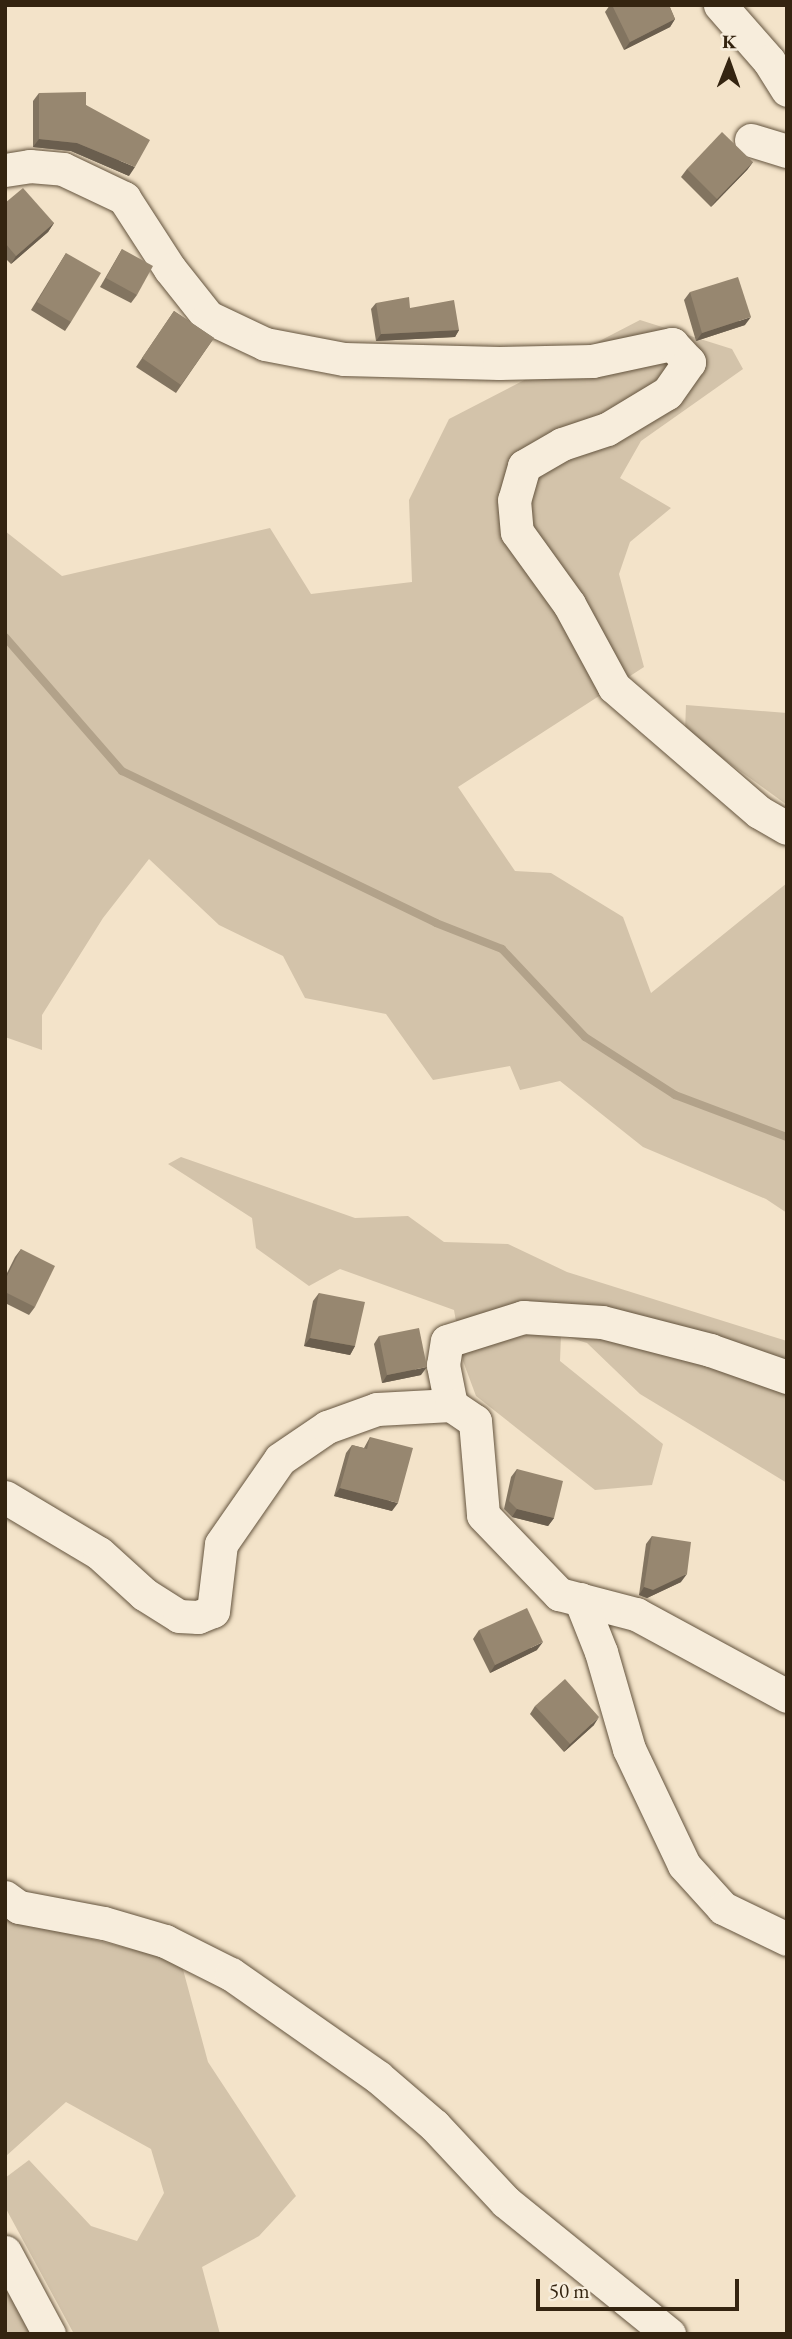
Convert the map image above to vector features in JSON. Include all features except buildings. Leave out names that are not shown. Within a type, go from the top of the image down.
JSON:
[{"type":"street","points":[[720,5],[769,61],[787,90]]},
{"type":"street","points":[[751,140],[787,151]]},
{"type":"street","points":[[5,170],[30,166],[63,169],[124,198],[170,270],[208,317],[265,344],[344,359],[499,363],[592,361],[672,344],[689,362],[667,393],[607,429],[562,444],[524,466],[514,500],[517,532],[569,604],[614,687],[759,812],[787,828]]},
{"type":"street","points":[[451,1405],[443,1365],[447,1341],[523,1317],[602,1322],[710,1350],[787,1377]]},
{"type":"street","points":[[5,1497],[99,1553],[144,1594],[179,1616],[198,1617],[213,1611],[220,1544],[254,1490],[280,1459],[327,1427],[377,1409],[451,1405],[475,1421],[483,1515],[559,1594],[636,1614],[787,1696]]},
{"type":"street","points":[[580,1599],[601,1652],[629,1749],[684,1865],[723,1908],[787,1939]]},
{"type":"street","points":[[5,1897],[19,1907],[104,1923],[165,1941],[231,1974],[378,2077],[433,2124],[506,2202],[668,2334]]},
{"type":"street","points":[[5,2252],[49,2334]]},
{"type":"shaded area","points":[[640,320],[732,349],[743,369],[641,441],[620,478],[671,508],[630,542],[619,574],[644,667],[458,787],[515,871],[551,873],[623,917],[651,993],[787,883],[787,1213],[766,1199],[643,1147],[560,1081],[520,1090],[510,1066],[433,1080],[386,1014],[305,998],[283,956],[219,925],[149,859],[103,918],[42,1015],[42,1050],[5,1037],[5,531],[62,576],[270,528],[311,594],[412,582],[409,500],[449,419]]},
{"type":"shaded area","points":[[686,705],[787,713],[787,805],[685,731]]},
{"type":"shaded area","points":[[181,1157],[355,1218],[408,1216],[444,1242],[508,1244],[567,1272],[787,1341],[787,1483],[640,1394],[587,1343],[561,1335],[560,1361],[663,1444],[652,1485],[595,1490],[476,1396],[463,1361],[454,1310],[340,1269],[309,1286],[256,1248],[252,1218],[168,1164]]},
{"type":"shaded area","points":[[5,1910],[22,1921],[181,1962],[208,2062],[296,2196],[259,2236],[202,2267],[220,2334],[74,2334],[5,2207],[5,2178],[29,2160],[91,2226],[137,2241],[164,2193],[151,2149],[66,2102],[5,2157]]},
{"type":"shaded area","points":[[5,2280],[31,2334],[5,2334]]},
{"type":"waterway","points":[[5,637],[122,771],[436,923],[502,949],[585,1037],[675,1095],[787,1137]]}]
